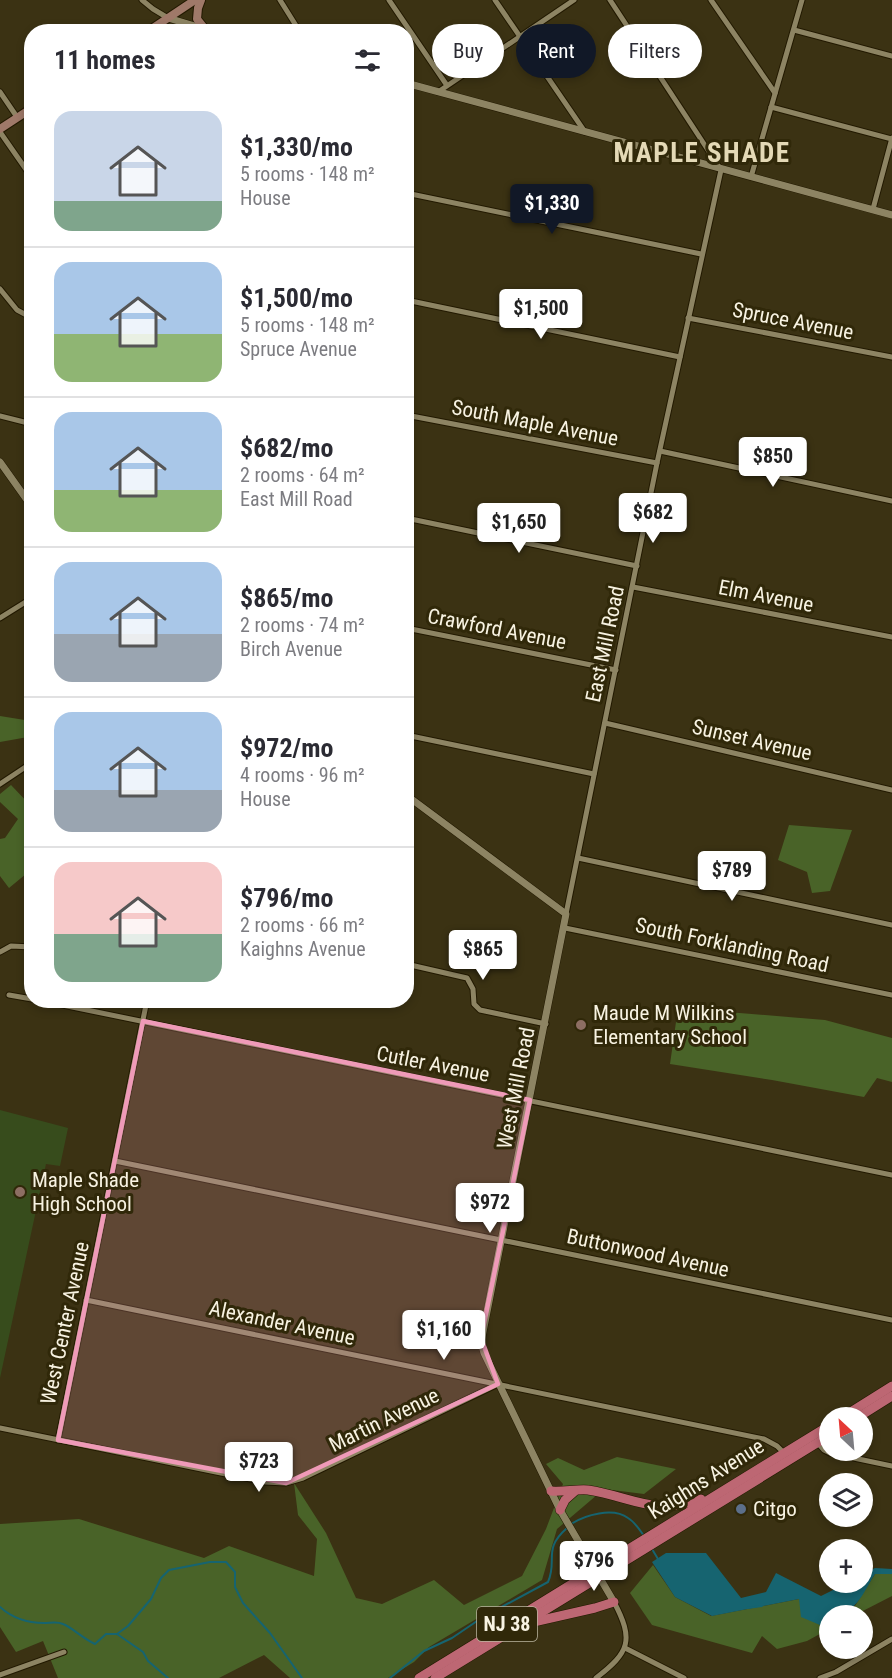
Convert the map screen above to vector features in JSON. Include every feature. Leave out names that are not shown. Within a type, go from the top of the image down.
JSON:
[{"type":"highway","points":[[859,1407],[892,1386]]},
{"type":"highway","points":[[873,1408],[892,1396]]},
{"type":"highway","name":"Kaighns Avenue","points":[[652,1539],[717,1493],[819,1432]]},
{"type":"highway","name":"Kaighns Avenue","points":[[418,1678],[817,1442]]},
{"type":"highway","points":[[551,1491],[591,1491],[663,1507],[684,1505],[717,1493]]},
{"type":"highway","points":[[560,1510],[565,1500],[573,1492]]},
{"type":"highway","name":"Kaighns Avenue","points":[[435,1678],[522,1624],[597,1573]]},
{"type":"highway","points":[[522,1624],[614,1602]]},
{"type":"main road","points":[[159,24],[195,0]]},
{"type":"main road","points":[[201,0],[196,14],[197,19],[203,24]]},
{"type":"main road","points":[[0,130],[24,113]]},
{"type":"street","points":[[142,0],[168,18],[189,24]]},
{"type":"street","points":[[280,0],[295,24]]},
{"type":"street","points":[[389,0],[405,24]]},
{"type":"street","points":[[495,0],[516,32]]},
{"type":"street","points":[[538,24],[574,0]]},
{"type":"street","points":[[610,0],[721,170]]},
{"type":"street","points":[[711,0],[775,93]]},
{"type":"street","points":[[751,177],[802,0]]},
{"type":"street","points":[[794,30],[892,56]]},
{"type":"street","points":[[414,37],[446,84]]},
{"type":"street","points":[[438,92],[446,84],[516,39]]},
{"type":"street","points":[[548,78],[586,132]]},
{"type":"street","points":[[414,85],[892,215]]},
{"type":"street","points":[[0,92],[17,117]]},
{"type":"street","points":[[771,107],[892,139],[873,209]]},
{"type":"street","points":[[0,130],[24,166]]},
{"type":"street","name":"East Mill Road","points":[[566,914],[657,463],[721,170]]},
{"type":"street","points":[[414,195],[702,254]]},
{"type":"street","points":[[0,289],[16,310],[24,314]]},
{"type":"street","points":[[414,302],[680,357]]},
{"type":"street","name":"Spruce Avenue","points":[[688,318],[892,357]]},
{"type":"street","points":[[0,416],[24,422]]},
{"type":"street","name":"South Maple Avenue","points":[[414,417],[657,463]]},
{"type":"street","points":[[660,451],[892,501]]},
{"type":"street","points":[[0,462],[24,496]]},
{"type":"street","points":[[414,520],[637,566]]},
{"type":"street","name":"Elm Avenue","points":[[633,587],[892,637]]},
{"type":"street","points":[[0,618],[24,603]]},
{"type":"street","name":"Crawford Avenue","points":[[414,630],[616,670]]},
{"type":"street","name":"Sunset Avenue","points":[[605,723],[892,790]]},
{"type":"street","points":[[414,737],[594,774]]},
{"type":"street","points":[[0,784],[24,768]]},
{"type":"street","points":[[414,801],[566,914]]},
{"type":"street","points":[[578,858],[892,924]]},
{"type":"street","name":"West Mill Road","points":[[566,914],[546,1024],[481,1342],[482,1350],[560,1510],[614,1602]]},
{"type":"street","name":"South Forklanding Road","points":[[565,928],[892,995]]},
{"type":"street","points":[[0,952],[11,946],[24,947]]},
{"type":"street","points":[[414,966],[467,978],[473,989],[474,1004],[480,1010],[546,1024]]},
{"type":"street","points":[[9,995],[24,998]]},
{"type":"street","name":"Cutler Avenue","points":[[78,1008],[892,1175]]},
{"type":"street","name":"West Center Avenue","points":[[58,1440],[145,1008]]},
{"type":"street","name":"Buttonwood Avenue","points":[[115,1161],[892,1320]]},
{"type":"street","name":"Alexander Avenue","points":[[86,1300],[764,1439],[775,1443],[784,1453]]},
{"type":"street","name":"Martin Avenue","points":[[0,1428],[265,1482],[286,1483],[303,1478],[498,1384]]},
{"type":"street","points":[[817,1442],[830,1453],[892,1466]]},
{"type":"street","points":[[596,1678],[616,1662],[625,1648],[624,1620],[614,1602]]},
{"type":"street","points":[[820,1678],[838,1675],[892,1639]]},
{"type":"street","points":[[625,1648],[673,1676],[684,1678]]},
{"type":"street","points":[[0,1675],[64,1652]]},
{"type":"highlighted area","points":[[143,1021],[530,1100],[481,1338],[498,1384],[286,1483],[58,1440]]},
{"type":"green space","points":[[0,716],[24,720],[24,738],[0,742]]},
{"type":"green space","points":[[11,785],[24,799],[24,876],[9,888],[0,876],[0,839],[5,838],[18,819],[0,802],[0,794]]},
{"type":"green space","points":[[789,825],[852,830],[830,891],[812,893],[807,872],[778,860]]},
{"type":"green space","points":[[678,1008],[825,1020],[892,1038],[892,1082],[877,1078],[864,1097],[670,1064]]},
{"type":"green space","name":"Maple Shade High School","points":[[0,1110],[68,1128],[60,1166],[46,1164],[0,1378]]},
{"type":"green space","points":[[617,1457],[676,1469],[644,1494],[604,1489],[557,1529],[542,1580],[429,1647],[414,1662],[388,1678],[290,1678],[264,1655],[219,1678],[58,1678],[43,1641],[16,1652],[0,1627],[0,1524],[79,1519],[204,1558],[229,1546],[314,1576],[317,1539],[298,1515],[294,1483],[326,1533],[356,1598],[382,1604],[434,1580],[464,1605],[522,1576],[546,1529],[563,1484],[546,1464],[558,1458],[584,1470]]},
{"type":"green space","points":[[653,1565],[675,1597],[711,1616],[799,1599],[819,1624],[819,1634],[807,1641],[777,1649],[762,1636],[752,1653],[652,1625],[630,1593]]},
{"type":"green space","points":[[875,1574],[892,1574],[892,1596],[873,1606],[856,1605],[863,1593],[873,1593]]},
{"type":"water","points":[[666,1553],[706,1553],[741,1598],[766,1592],[776,1573],[821,1596],[827,1593],[864,1593],[854,1605],[819,1605],[819,1625],[801,1617],[799,1599],[712,1616],[675,1597],[652,1562]]},
{"type":"water","points":[[875,1568],[892,1569],[892,1574],[875,1574],[873,1577]]},
{"type":"waterway","points":[[571,1524],[591,1515],[615,1513],[630,1520],[644,1536]]},
{"type":"waterway","points":[[390,1678],[424,1651],[452,1638],[483,1617],[548,1582],[555,1542],[567,1528]]},
{"type":"waterway","points":[[652,1549],[658,1559]]},
{"type":"waterway","points":[[0,1607],[26,1621],[61,1623],[95,1644],[106,1634],[117,1634],[128,1626],[151,1599],[161,1578],[169,1570],[210,1562],[226,1562],[235,1572],[235,1587],[243,1603],[270,1633],[302,1678]]},
{"type":"waterway","points":[[747,1608],[762,1606]]},
{"type":"waterway","points":[[117,1634],[143,1652],[148,1661],[168,1678]]},
{"type":"place","name":"Maude M Wilkins Elementary School","points":[[581,1025]]},
{"type":"place","name":"Maple Shade High School","points":[[20,1192]]},
{"type":"place","name":"Citgo","points":[[741,1509]]},
{"type":"district","name":"MAPLE SHADE","points":[[702,153]]}]
